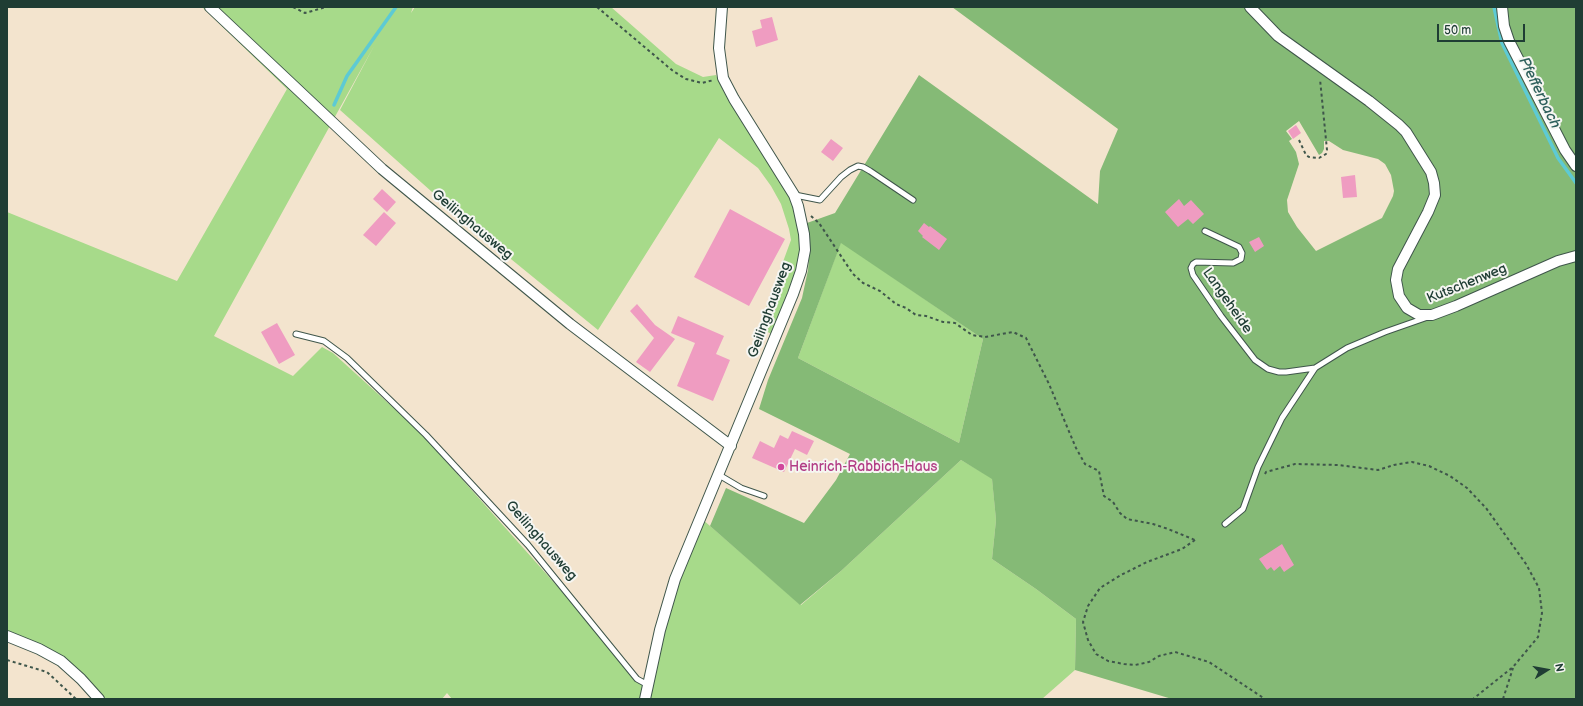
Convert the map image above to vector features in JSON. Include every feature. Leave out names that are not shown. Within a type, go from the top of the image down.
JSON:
[{"type":"street","name":"Geilinghausweg","points":[[210,7],[382,169],[570,324],[731,446]]},
{"type":"street","name":"Geilinghausweg","points":[[645,699],[660,630],[675,579],[793,294],[801,271],[805,250],[804,234],[794,195],[734,99],[723,78],[719,48],[722,7]]},
{"type":"street","name":"Kutschenweg","points":[[1250,7],[1278,36],[1400,125],[1431,172],[1435,195],[1428,212],[1398,269],[1396,280],[1399,296],[1407,308],[1419,315],[1432,315],[1558,261],[1576,256]]},
{"type":"street","points":[[1502,7],[1504,26],[1508,41],[1565,150],[1576,166]]},
{"type":"street","points":[[7,636],[39,649],[61,661],[81,679],[99,699]]},
{"type":"lane","points":[[794,195],[820,200],[841,177],[858,166],[864,167],[913,200]]},
{"type":"lane","name":"Langeheide","points":[[1205,231],[1239,247],[1242,253],[1242,260],[1236,263],[1199,262],[1193,264],[1192,271],[1195,279],[1255,360],[1268,369],[1286,372],[1315,368],[1347,348],[1360,342],[1432,315]]},
{"type":"lane","name":"Geilinghausweg","points":[[296,334],[324,341],[347,358],[426,435],[528,545],[637,678],[648,685]]},
{"type":"lane","name":"Langeheide","points":[[1225,524],[1243,509],[1258,467],[1282,418],[1315,368]]},
{"type":"lane","points":[[719,475],[741,488],[764,496]]},
{"type":"path","points":[[293,7],[305,13],[326,7]]},
{"type":"path","points":[[597,7],[669,67],[686,79],[702,82],[723,78]]},
{"type":"path","points":[[1300,140],[1306,155],[1311,158],[1319,158],[1326,154],[1327,150],[1321,102],[1319,66]]},
{"type":"path","points":[[798,206],[819,222],[853,274],[863,282],[880,291],[896,304],[906,308],[916,315],[926,316],[943,322],[955,323],[972,335],[985,337],[1014,332],[1026,338],[1046,378],[1076,448],[1085,464],[1099,471],[1104,496],[1113,502],[1120,513],[1127,519],[1137,520],[1158,526],[1195,540],[1182,548],[1154,559],[1121,575],[1100,588],[1088,606],[1083,622],[1088,640],[1096,654],[1108,661],[1135,665],[1149,662],[1159,656],[1175,652],[1187,655],[1209,662],[1265,699]]},
{"type":"path","points":[[1263,479],[1266,472],[1295,464],[1338,465],[1378,470],[1394,465],[1412,462],[1429,466],[1450,476],[1467,488],[1486,508],[1526,564],[1539,588],[1542,613],[1538,637],[1513,667],[1473,699]]},
{"type":"path","points":[[7,660],[47,672],[76,699]]},
{"type":"path","points":[[1503,699],[1513,667]]},
{"type":"green space","points":[[202,7],[413,7],[411,13],[415,7],[611,7],[676,64],[703,77],[716,75],[724,92],[790,196],[798,226],[802,247],[800,269],[773,335],[759,327],[791,240],[789,229],[781,204],[771,186],[758,168],[719,138],[598,330],[468,224],[340,110],[374,46],[214,336],[293,376],[322,347],[333,353],[420,432],[647,687],[643,699],[452,699],[447,693],[442,699],[103,699],[92,686],[7,633],[7,212],[177,281],[287,89]]},
{"type":"green space","points":[[952,7],[1576,7],[1576,699],[1172,699],[1075,670],[1076,619],[992,559],[996,520],[992,479],[961,460],[841,571],[800,605],[710,526],[726,488],[804,523],[836,480],[850,454],[759,409],[768,380],[802,298],[808,270],[810,247],[807,223],[835,213],[919,75],[1098,204],[1100,171],[1118,129]],"holes":[[[1299,121],[1319,155],[1324,149],[1324,141],[1329,141],[1343,150],[1378,159],[1385,164],[1391,175],[1394,191],[1382,218],[1316,251],[1297,227],[1288,212],[1287,200],[1299,164],[1296,152],[1289,141],[1292,139],[1286,131]],[[841,243],[983,339],[959,443],[798,358]]]},
{"type":"green space","points":[[841,242],[983,339],[959,443],[798,358]]},
{"type":"green space","points":[[961,460],[992,478],[996,520],[992,559],[1076,619],[1075,670],[1042,699],[647,699],[660,631],[702,519],[801,605],[841,571]]},
{"type":"building","points":[[772,17],[778,40],[756,47],[752,31],[762,28],[760,20]]},
{"type":"building","points":[[1296,125],[1301,133],[1293,139],[1288,131]]},
{"type":"building","points":[[831,139],[843,148],[833,161],[821,152]]},
{"type":"building","points":[[1355,175],[1357,197],[1343,198],[1341,177]]},
{"type":"building","points":[[382,189],[396,202],[387,212],[373,199]]},
{"type":"building","points":[[1179,199],[1184,206],[1191,200],[1204,214],[1193,224],[1188,219],[1178,227],[1165,212]]},
{"type":"building","points":[[730,209],[785,239],[749,306],[694,277]]},
{"type":"building","points":[[384,212],[396,223],[376,246],[363,235]]},
{"type":"building","points":[[924,223],[947,239],[939,250],[922,237],[923,236],[918,231]]},
{"type":"building","points":[[1259,237],[1264,246],[1255,252],[1249,242]]},
{"type":"building","points":[[637,304],[655,325],[675,339],[650,372],[636,362],[654,338],[630,311]]},
{"type":"building","points":[[678,316],[724,336],[716,354],[730,360],[713,401],[677,386],[695,343],[671,333]]},
{"type":"building","points":[[277,323],[295,355],[279,364],[261,332]]},
{"type":"building","points":[[792,431],[814,441],[807,455],[795,449],[784,472],[752,458],[760,441],[774,448],[780,435],[788,439]]},
{"type":"building","points":[[1282,544],[1294,565],[1284,572],[1280,566],[1274,571],[1271,567],[1267,570],[1259,559]]},
{"type":"waterway","points":[[334,105],[347,76],[396,7]]},
{"type":"waterway","name":"Pfefferbach","points":[[1494,7],[1502,43],[1558,158],[1576,183]]},
{"type":"place","name":"Heinrich-Rabbich-Haus","points":[[781,467]]}]
